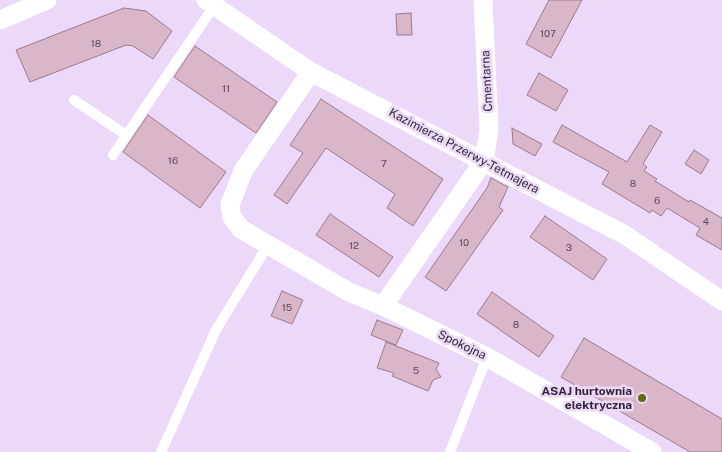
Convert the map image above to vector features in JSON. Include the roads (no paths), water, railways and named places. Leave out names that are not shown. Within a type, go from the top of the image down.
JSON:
[{"type":"street","points":[[0,20],[47,0]]},
{"type":"street","name":"Cmentarna","points":[[483,0],[489,129],[484,161]]},
{"type":"street","name":"Kazimierza Przerwy-Tetmajera","points":[[210,3],[311,72],[625,236],[722,301]]},
{"type":"street","name":"Spokojna","points":[[311,72],[243,171],[230,205],[232,218],[240,228],[349,292],[383,306],[487,358],[652,452]]},
{"type":"street","points":[[383,306],[484,161]]},
{"type":"lane","points":[[113,155],[210,3]]},
{"type":"lane","points":[[74,100],[126,135]]},
{"type":"lane","points":[[161,452],[216,330],[268,245]]},
{"type":"lane","points":[[450,452],[487,358]]},
{"type":"place","name":"ASAJ hurtownia elektryczna","points":[[642,398]]}]
